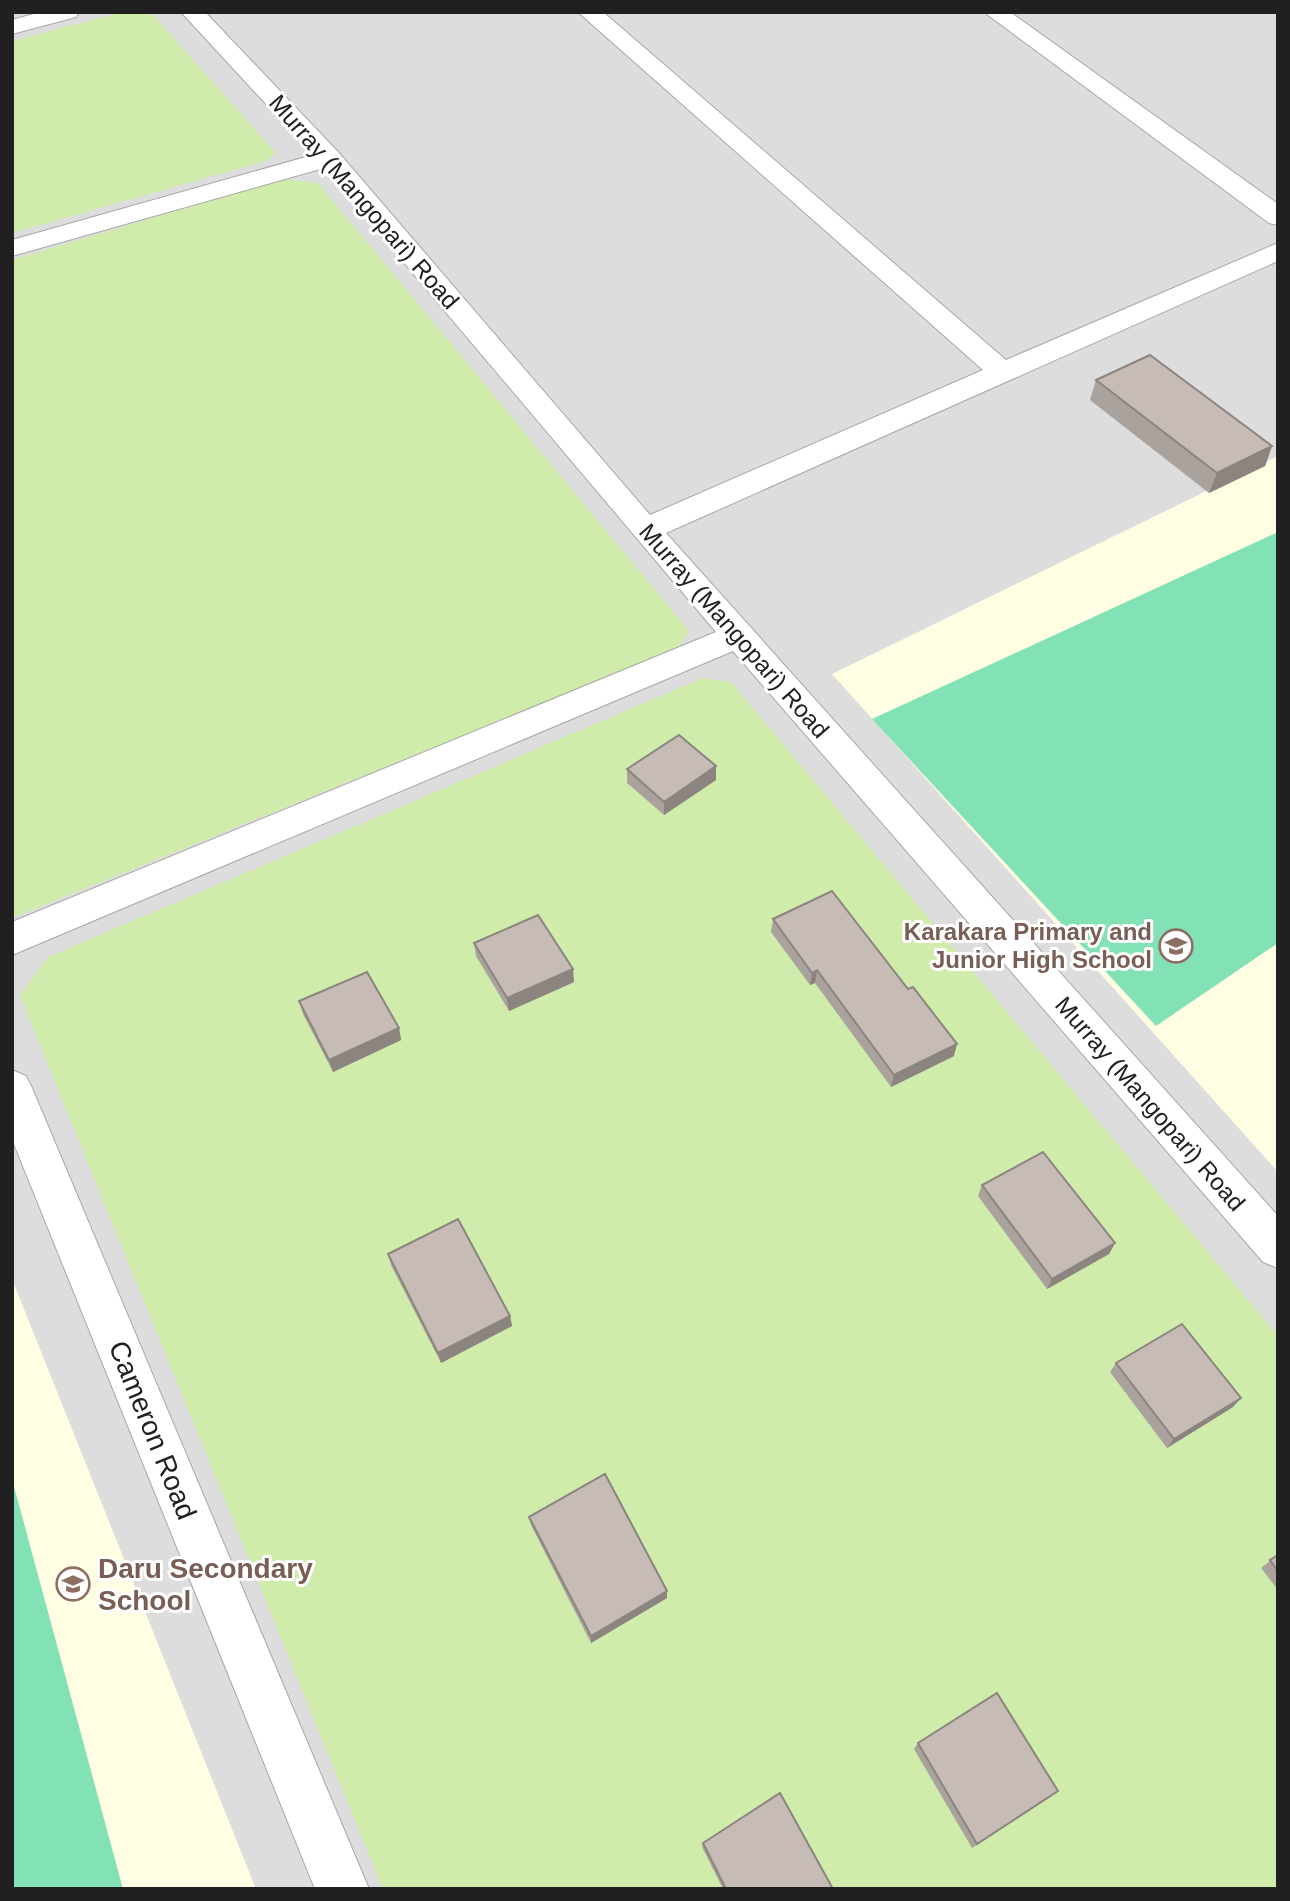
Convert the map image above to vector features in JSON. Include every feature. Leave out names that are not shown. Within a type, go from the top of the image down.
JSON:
[{"type":"street","points":[[12,27],[68,12]]},
{"type":"street","name":"Murray (Mangopari) Road","points":[[192,12],[330,158],[737,636],[1278,1248]]},
{"type":"street","points":[[589,12],[1003,372]]},
{"type":"street","points":[[995,12],[1278,217]]},
{"type":"street","points":[[12,247],[330,158]]},
{"type":"street","points":[[645,530],[1278,251]]},
{"type":"street","points":[[12,939],[737,636]]},
{"type":"street","name":"Cameron Road","points":[[12,1088],[342,1889]]},
{"type":"shaded area","points":[[12,12],[1278,12],[1278,1889],[12,1889]]},
{"type":"shaded area","name":"Karakara Primary and Junior High School","points":[[1278,456],[1278,1172],[832,674]]},
{"type":"shaded area","name":"Daru Secondary School","points":[[12,1279],[256,1889],[12,1889]]},
{"type":"green space","points":[[122,12],[153,15],[275,152],[269,160],[12,233],[12,41]]},
{"type":"green space","points":[[283,179],[318,183],[689,631],[677,649],[12,918],[12,260]]},
{"type":"green space","name":"Karakara Primary and Junior High School","points":[[1278,532],[1278,943],[1156,1026],[872,719]]},
{"type":"green space","points":[[703,678],[731,682],[1278,1336],[1278,1889],[383,1889],[20,996],[48,957]]},
{"type":"green space","points":[[12,1479],[123,1889],[12,1889]]},
{"type":"building","points":[[1150,355],[1272,446],[1217,473],[1096,380]]},
{"type":"building","points":[[679,735],[716,766],[664,802],[627,769]]},
{"type":"building","points":[[832,891],[908,989],[913,987],[957,1044],[894,1075],[817,970],[812,973],[773,919]]},
{"type":"building","points":[[538,915],[573,969],[507,998],[474,943]]},
{"type":"building","points":[[367,972],[399,1028],[329,1060],[299,1001]]},
{"type":"building","points":[[1043,1152],[1115,1243],[1052,1279],[982,1185]]},
{"type":"building","points":[[458,1219],[510,1316],[438,1353],[388,1254]]},
{"type":"building","points":[[1182,1324],[1241,1398],[1174,1439],[1116,1363]]},
{"type":"building","points":[[605,1474],[667,1591],[591,1636],[529,1517]]},
{"type":"building","points":[[1278,1555],[1278,1571],[1270,1560]]},
{"type":"building","points":[[997,1693],[1058,1791],[977,1844],[918,1743]]},
{"type":"building","points":[[780,1793],[833,1889],[726,1889],[703,1843]]},
{"type":"place","name":"Karakara Primary and Junior High School","points":[[1176,946]]},
{"type":"place","name":"Daru Secondary School","points":[[73,1584]]}]
